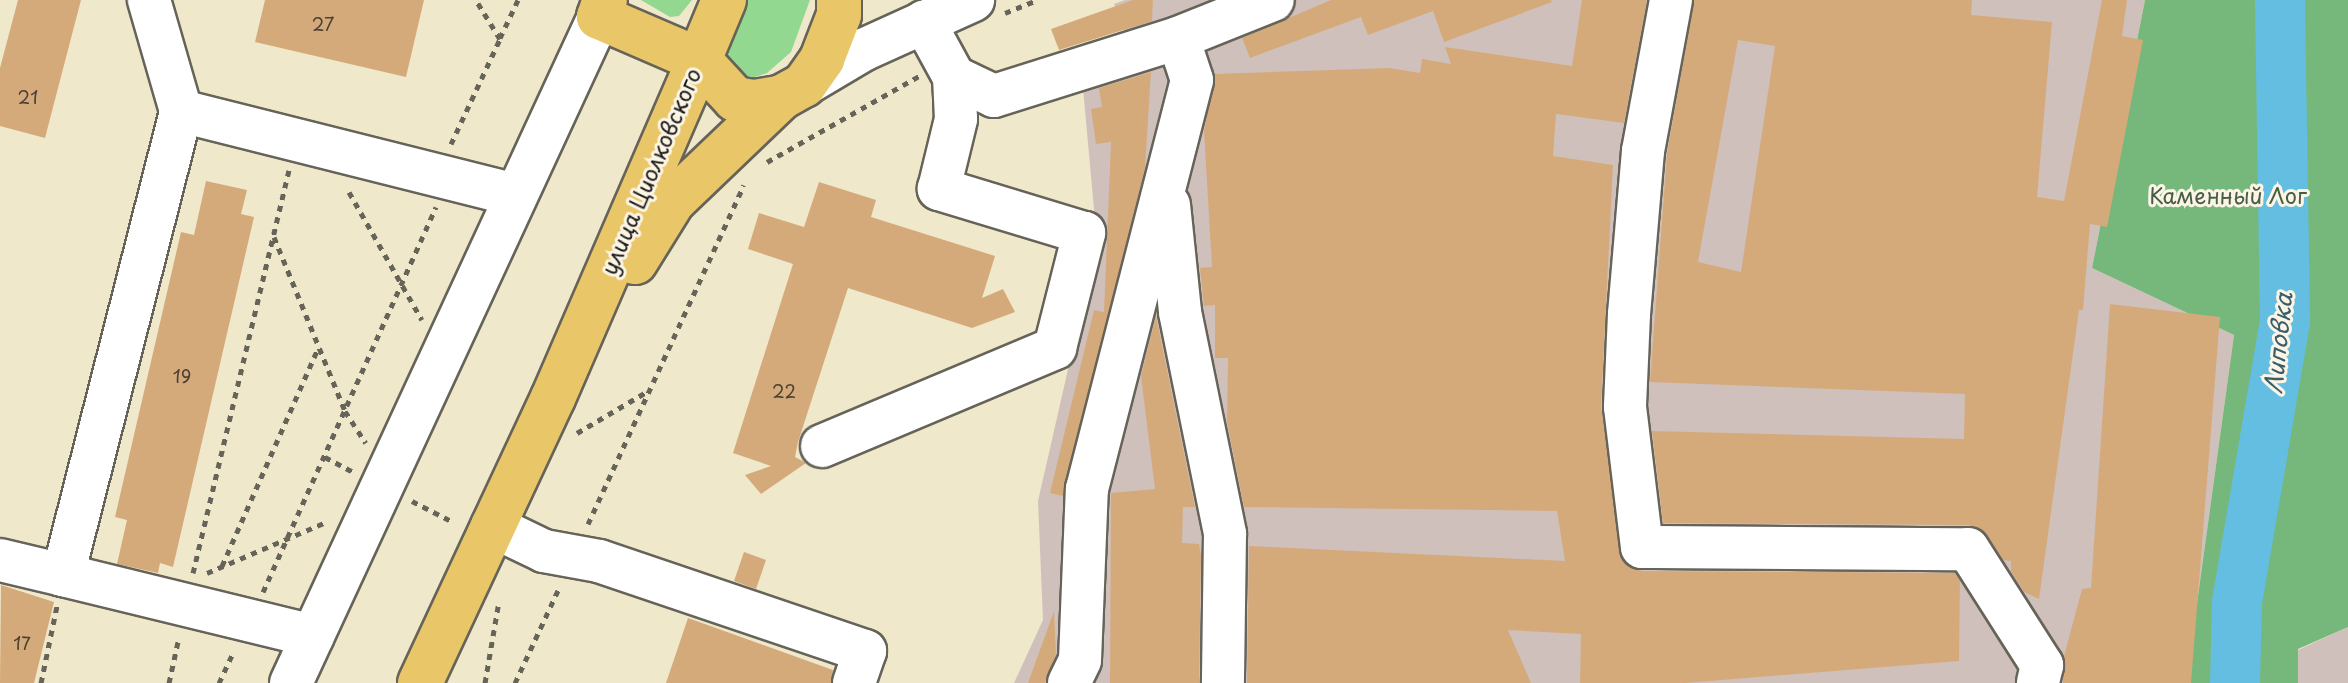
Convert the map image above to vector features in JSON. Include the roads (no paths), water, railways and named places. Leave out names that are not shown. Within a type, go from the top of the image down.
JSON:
[{"type":"main road","points":[[724,0],[699,60],[735,99],[793,91]]},
{"type":"main road","name":"улица Циолковского","points":[[553,398],[673,201],[793,91],[822,59],[839,15],[839,0]]},
{"type":"main road","name":"улица Циолковского","points":[[420,683],[553,398],[699,60],[602,8]]},
{"type":"street","points":[[63,575],[181,111],[149,0]]},
{"type":"street","points":[[793,91],[924,22],[973,0]]},
{"type":"street","points":[[950,69],[994,96],[1178,38],[1273,0]]},
{"type":"street","points":[[1671,0],[1643,151],[1629,314],[1625,407],[1642,547],[1968,549],[2042,665],[2038,683]]},
{"type":"street","points":[[291,683],[602,8]]},
{"type":"street","points":[[822,446],[1055,348],[1084,233],[939,189],[956,119],[950,69],[924,22]]},
{"type":"street","points":[[1069,683],[1080,660],[1087,489],[1192,80],[1178,38]]},
{"type":"street","points":[[181,111],[516,195]]},
{"type":"street","points":[[1167,184],[1180,312],[1225,534],[1223,683]]},
{"type":"street","points":[[492,526],[544,551],[573,557],[865,651],[854,683]]},
{"type":"street","points":[[0,560],[186,608],[250,617],[313,636]]},
{"type":"waterway","name":"Липовка","points":[[2235,683],[2237,602],[2285,322],[2280,0]]},
{"type":"park label","name":"Каменный Лог","points":[[2228,195]]}]
